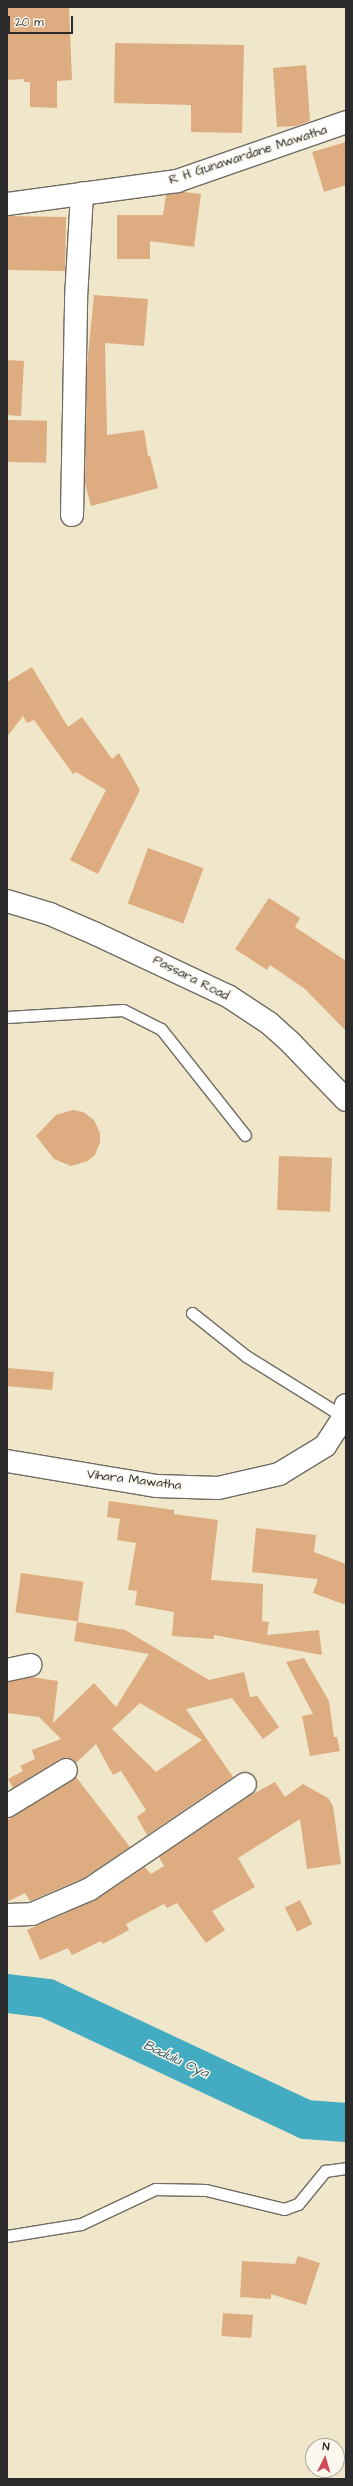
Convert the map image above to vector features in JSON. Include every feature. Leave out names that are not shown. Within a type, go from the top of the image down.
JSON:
[{"type":"main road","name":"R H Gunawardane Mawatha","points":[[7,204],[177,181],[346,122]]},
{"type":"main road","points":[[72,515],[76,298],[82,193]]},
{"type":"main road","name":"Passara Road","points":[[7,901],[50,914],[228,996],[286,1038],[346,1100]]},
{"type":"main road","name":"Vihara Mawatha","points":[[7,1461],[157,1486],[218,1488],[279,1474],[326,1446],[345,1414]]},
{"type":"main road","points":[[7,1670],[30,1665]]},
{"type":"main road","points":[[7,1806],[66,1770]]},
{"type":"main road","points":[[7,1915],[32,1914],[90,1889],[245,1784]]},
{"type":"lane","points":[[7,1017],[123,1010],[160,1029],[245,1135]]},
{"type":"lane","points":[[192,1313],[246,1356],[345,1414]]},
{"type":"lane","points":[[7,2236],[81,2224],[155,2189],[206,2190],[284,2209],[298,2204],[325,2171],[346,2168]]},
{"type":"building","points":[[7,7],[69,7],[72,80],[57,81],[57,108],[30,107],[30,82],[24,82],[24,79],[7,80]]},
{"type":"building","points":[[115,43],[244,45],[242,133],[191,132],[191,105],[114,103]]},
{"type":"building","points":[[306,65],[310,121],[296,126],[277,127],[273,68]]},
{"type":"building","points":[[346,142],[346,185],[324,192],[312,152]]},
{"type":"building","points":[[184,192],[201,194],[194,247],[150,241],[150,259],[117,259],[117,215],[163,215],[166,195]]},
{"type":"building","points":[[7,216],[66,217],[65,271],[7,270]]},
{"type":"building","points":[[94,295],[148,299],[144,346],[105,343],[107,435],[144,430],[148,456],[150,456],[158,488],[91,506],[85,483],[87,366]]},
{"type":"building","points":[[7,360],[24,361],[21,416],[7,415]]},
{"type":"building","points":[[7,420],[47,421],[46,463],[7,462]]},
{"type":"building","points":[[32,667],[68,727],[82,717],[112,759],[119,753],[140,790],[98,874],[70,860],[106,790],[76,772],[73,774],[34,720],[27,723],[23,716],[7,737],[7,682]]},
{"type":"building","points":[[148,848],[203,868],[183,924],[128,903]]},
{"type":"building","points":[[269,898],[300,918],[295,927],[346,961],[346,1031],[305,989],[270,965],[267,970],[235,949]]},
{"type":"building","points":[[73,1110],[83,1112],[94,1120],[100,1133],[100,1142],[95,1155],[88,1161],[71,1166],[54,1159],[36,1136],[56,1115]]},
{"type":"building","points":[[279,1156],[332,1158],[330,1212],[277,1210]]},
{"type":"building","points":[[7,1368],[54,1372],[52,1390],[7,1386]]},
{"type":"building","points":[[109,1501],[174,1510],[174,1514],[218,1520],[211,1580],[263,1584],[262,1621],[269,1622],[267,1635],[319,1630],[322,1655],[214,1635],[214,1639],[172,1636],[174,1612],[135,1605],[137,1591],[128,1590],[136,1543],[117,1540],[120,1519],[107,1517]]},
{"type":"building","points":[[256,1528],[316,1535],[314,1552],[346,1564],[346,1605],[313,1593],[318,1579],[252,1572]]},
{"type":"building","points":[[21,1573],[83,1582],[78,1621],[15,1613]]},
{"type":"building","points":[[77,1622],[125,1630],[209,1680],[244,1672],[250,1697],[257,1696],[279,1727],[263,1739],[232,1698],[186,1709],[233,1777],[147,1835],[137,1817],[146,1810],[121,1771],[113,1775],[96,1744],[76,1763],[72,1759],[60,1759],[13,1788],[8,1779],[23,1771],[20,1766],[35,1759],[32,1750],[61,1739],[39,1717],[7,1713],[7,1682],[32,1677],[58,1681],[53,1723],[94,1683],[116,1707],[149,1654],[74,1641]],"holes":[[[140,1703],[202,1740],[156,1772],[112,1729]]]},
{"type":"building","points":[[304,1658],[329,1701],[334,1737],[337,1737],[340,1751],[310,1756],[302,1716],[313,1714],[286,1662]]},
{"type":"building","points":[[76,1777],[130,1847],[84,1878],[30,1901],[25,1893],[7,1902],[7,1820]]},
{"type":"building","points":[[275,1782],[285,1797],[303,1784],[328,1798],[333,1806],[341,1864],[307,1869],[300,1819],[238,1858],[255,1887],[212,1911],[225,1930],[206,1943],[177,1903],[167,1908],[164,1904],[126,1924],[129,1930],[103,1944],[101,1941],[72,1955],[68,1948],[40,1960],[27,1930],[95,1900],[145,1867],[151,1874],[164,1866],[159,1857],[251,1795]]},
{"type":"building","points":[[300,1900],[312,1924],[297,1932],[285,1908]]},
{"type":"building","points":[[298,2256],[320,2263],[306,2305],[271,2294],[271,2299],[240,2297],[242,2261],[295,2264]]},
{"type":"building","points":[[223,2313],[253,2315],[251,2338],[221,2336]]},
{"type":"waterway","name":"Badulu Oya","points":[[7,1993],[47,1998],[305,2119],[346,2122]]}]
